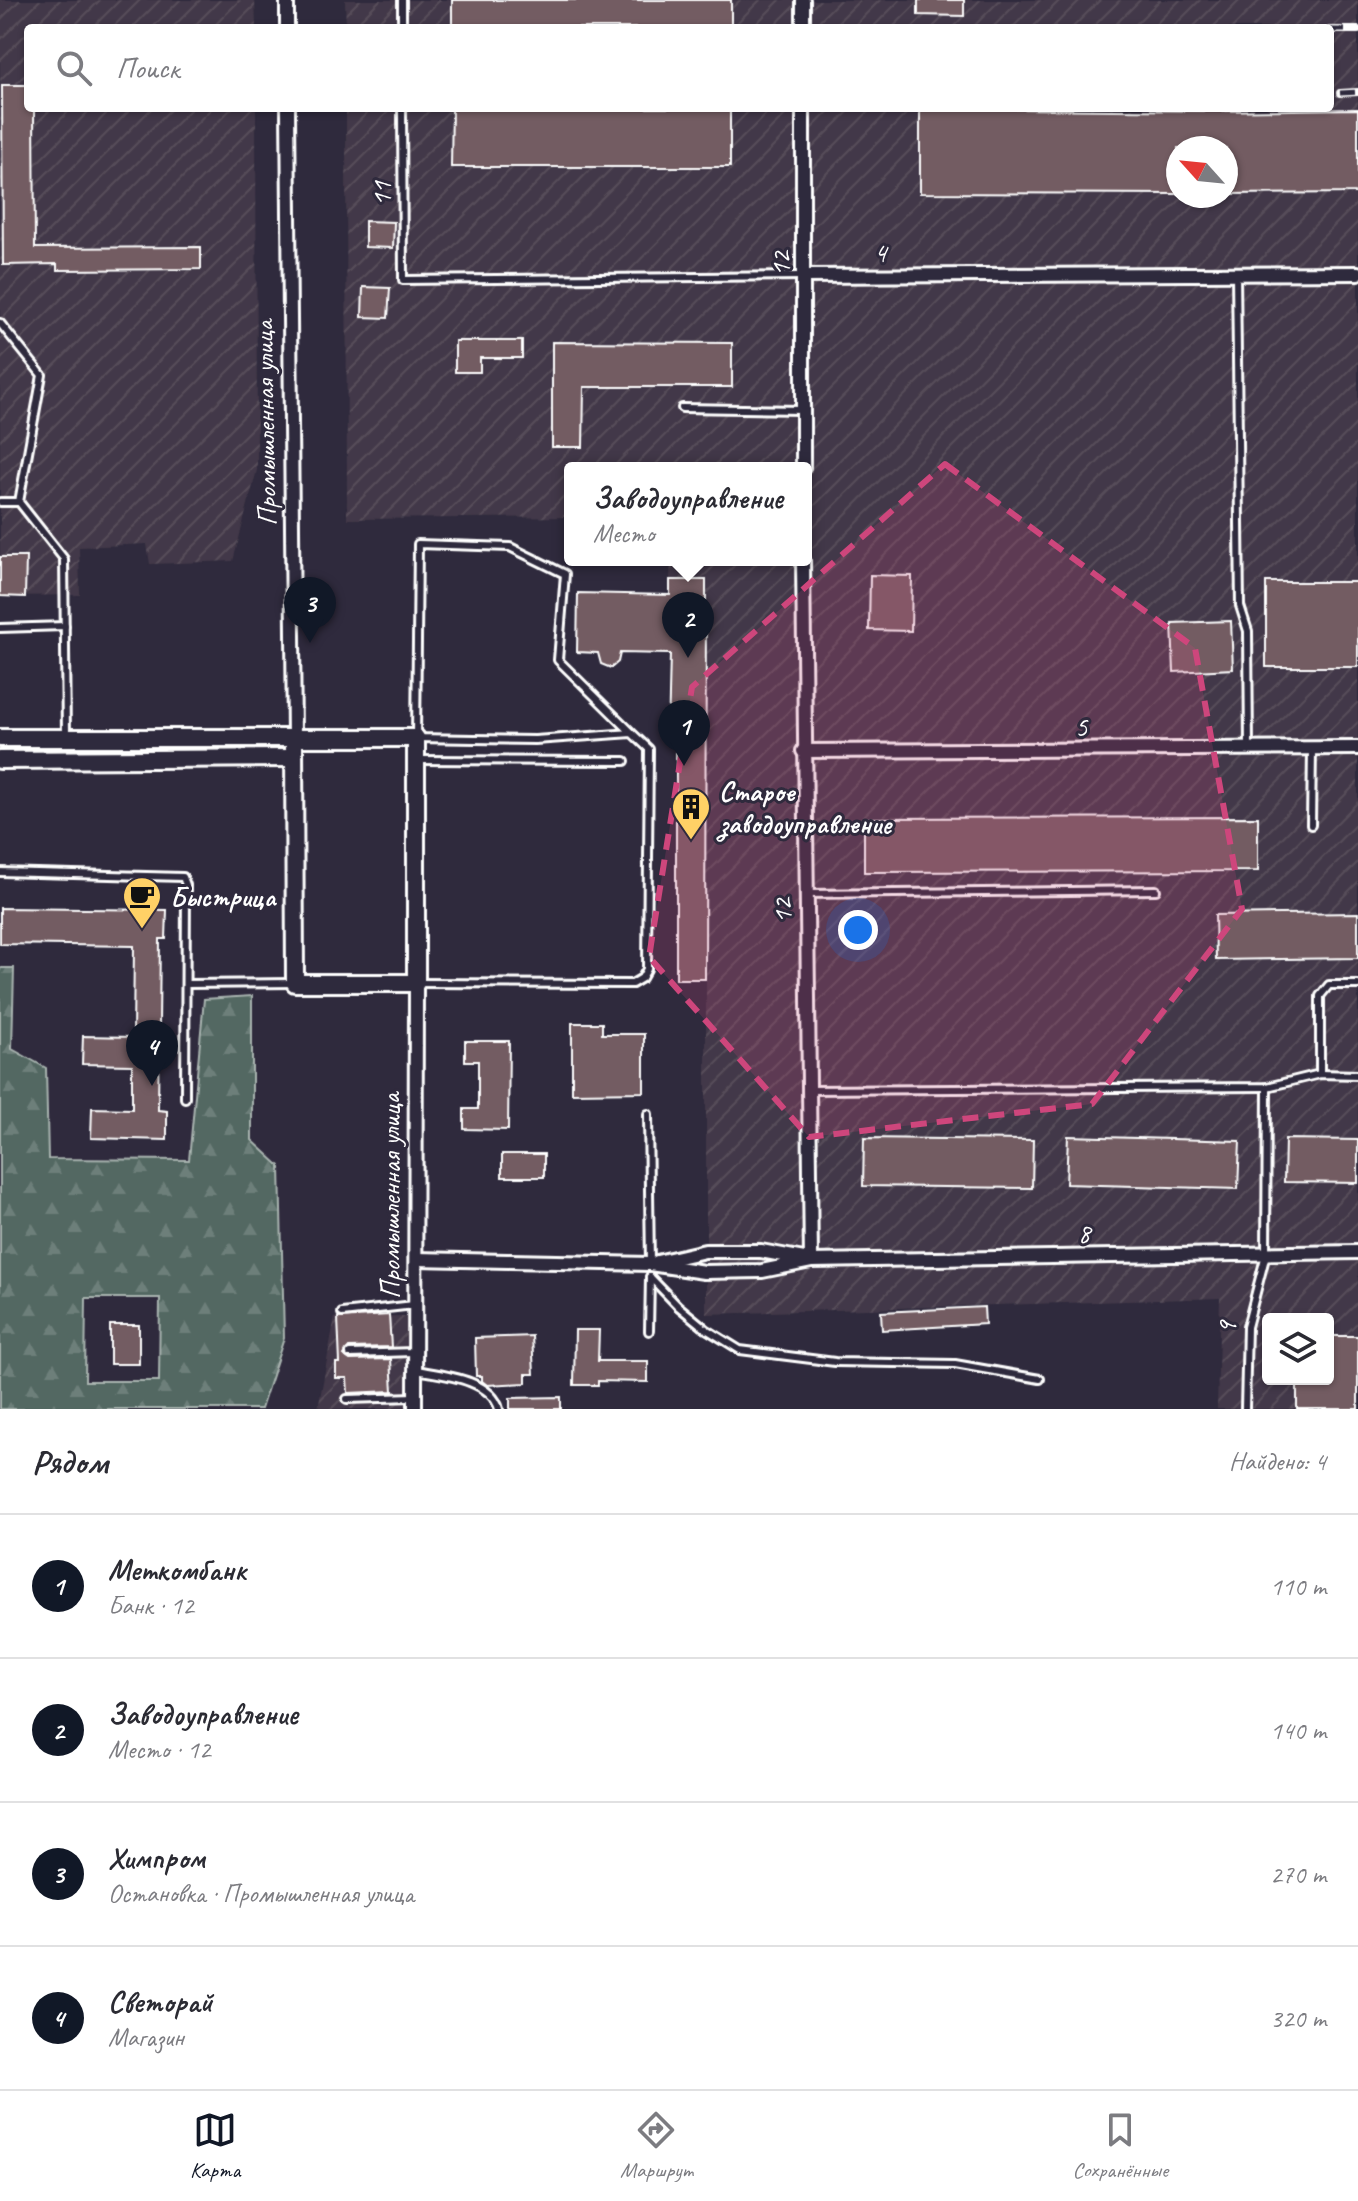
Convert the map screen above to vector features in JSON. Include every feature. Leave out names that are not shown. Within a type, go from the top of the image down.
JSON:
[{"type":"street","points":[[287,0],[287,24]]},
{"type":"street","points":[[803,0],[803,24]]},
{"type":"street","name":"Промышленная улица","points":[[288,112],[295,983]]},
{"type":"street","name":"12","points":[[803,112],[803,462]]},
{"type":"street","name":"4","points":[[804,276],[1358,273]]},
{"type":"street","name":"12","points":[[803,566],[811,1261]]},
{"type":"street","points":[[0,738],[416,738]]},
{"type":"street","points":[[65,759],[66,738]]},
{"type":"street","name":"Промышленная улица","points":[[415,1403],[416,738]]},
{"type":"street","name":"5","points":[[803,751],[1358,748]]},
{"type":"street","points":[[0,760],[294,758]]},
{"type":"street","points":[[295,983],[416,983]]},
{"type":"street","points":[[650,1271],[705,1251],[761,1251],[811,1261]]},
{"type":"street","name":"8","points":[[811,1261],[1358,1252]]},
{"type":"street","points":[[416,1259],[704,1272],[762,1271],[811,1261]]},
{"type":"lane","points":[[402,0],[402,24]]},
{"type":"lane","name":"11","points":[[402,112],[403,280]]},
{"type":"lane","points":[[1236,273],[1240,606],[1248,631],[1249,749]]},
{"type":"lane","name":"4","points":[[403,280],[804,276]]},
{"type":"lane","points":[[0,323],[42,375],[19,502],[64,559],[66,738]]},
{"type":"lane","points":[[682,408],[803,410]]},
{"type":"lane","points":[[0,502],[19,502]]},
{"type":"lane","points":[[416,983],[632,984],[642,978],[647,969],[649,749],[558,660],[565,574],[510,547],[418,544],[416,738],[535,740],[632,733]]},
{"type":"lane","points":[[0,628],[65,626]]},
{"type":"lane","points":[[1311,825],[1312,749]]},
{"type":"lane","points":[[416,760],[625,761]]},
{"type":"lane","points":[[0,872],[183,877],[186,885],[187,984],[185,1098]]},
{"type":"lane","points":[[806,894],[1156,890]]},
{"type":"lane","points":[[187,984],[295,983]]},
{"type":"lane","points":[[1320,1074],[1320,996],[1329,985],[1358,985]]},
{"type":"lane","points":[[809,1090],[1267,1087],[1320,1074],[1358,1075]]},
{"type":"lane","name":"9","points":[[1245,1409],[1247,1327],[1266,1254],[1267,1087]]},
{"type":"lane","points":[[648,1114],[649,1331]]},
{"type":"lane","points":[[650,1271],[678,1306],[706,1329],[740,1350],[835,1362],[955,1364],[1040,1379]]},
{"type":"lane","points":[[342,1313],[416,1305]]},
{"type":"lane","points":[[350,1354],[415,1352]]},
{"type":"lane","points":[[415,1370],[459,1379],[486,1391],[497,1402],[499,1409]]},
{"type":"lane","points":[[347,1399],[415,1403]]},
{"type":"highlighted area","points":[[945,464],[1195,648],[1242,909],[1092,1104],[809,1137],[649,957],[692,687]]},
{"type":"shaded area","points":[[0,0],[255,0],[256,24],[24,24],[24,112],[256,112],[257,470],[233,561],[150,564],[147,544],[79,547],[80,595],[0,596]]},
{"type":"shaded area","points":[[345,0],[1358,0],[1358,1409],[1217,1409],[1220,1298],[706,1314],[706,580],[670,580],[671,566],[812,566],[812,462],[564,462],[564,517],[347,519],[346,112],[1334,112],[1334,24],[346,24]]},
{"type":"shaded area","points":[[408,1316],[408,1409],[318,1409],[335,1317]]},
{"type":"green space","points":[[87,745],[247,745],[247,752],[87,752]]},
{"type":"green space","points":[[0,968],[14,968],[12,1049],[46,1068],[48,1159],[189,1160],[204,999],[252,996],[252,1140],[280,1166],[284,1338],[261,1409],[0,1409]],"holes":[[[86,1298],[160,1298],[159,1381],[85,1381]]]},
{"type":"building","points":[[452,0],[731,0],[731,24],[452,24]]},
{"type":"building","points":[[918,0],[964,0],[964,16],[918,15]]},
{"type":"building","points":[[2,85],[24,85],[24,112],[34,112],[35,248],[201,247],[201,269],[57,270],[57,264],[3,265]]},
{"type":"building","points":[[1334,109],[1358,109],[1358,193],[1238,194],[1238,136],[1166,136],[1166,194],[920,193],[920,112],[1334,112]]},
{"type":"building","points":[[452,112],[730,112],[730,167],[451,167]]},
{"type":"building","points":[[365,221],[394,222],[393,248],[365,247]]},
{"type":"building","points":[[363,287],[390,288],[388,318],[362,317]]},
{"type":"building","points":[[455,341],[522,341],[522,358],[480,358],[480,372],[455,372]]},
{"type":"building","points":[[552,342],[732,343],[732,387],[584,387],[583,447],[552,447]]},
{"type":"building","points":[[0,557],[26,557],[25,597],[0,596]]},
{"type":"building","points":[[870,575],[912,576],[911,631],[869,630]]},
{"type":"building","points":[[670,580],[706,580],[705,979],[676,979],[676,735],[668,735],[670,654],[620,653],[618,662],[611,668],[601,664],[598,653],[577,652],[578,593],[670,595]]},
{"type":"building","points":[[1266,582],[1358,582],[1358,667],[1266,667]]},
{"type":"building","points":[[1231,621],[1233,669],[1174,672],[1172,623]]},
{"type":"building","points":[[1258,817],[1258,871],[864,872],[864,818]]},
{"type":"building","points":[[0,908],[167,910],[166,939],[160,939],[158,1110],[167,1111],[167,1140],[91,1138],[92,1108],[132,1109],[132,1065],[82,1064],[83,1036],[133,1037],[134,946],[0,944]]},
{"type":"building","points":[[1358,913],[1358,958],[1216,960],[1215,915]]},
{"type":"building","points":[[572,1023],[602,1023],[602,1034],[644,1034],[644,1092],[572,1093]]},
{"type":"building","points":[[465,1041],[509,1041],[508,1130],[464,1129],[464,1109],[478,1109],[478,1061],[465,1061]]},
{"type":"building","points":[[1068,1136],[1240,1141],[1238,1189],[1066,1184]]},
{"type":"building","points":[[864,1138],[1033,1140],[1032,1188],[863,1186]]},
{"type":"building","points":[[1285,1139],[1358,1140],[1358,1183],[1284,1182]]},
{"type":"building","points":[[502,1154],[544,1154],[544,1177],[502,1177]]},
{"type":"building","points":[[984,1307],[985,1324],[882,1330],[881,1312]]},
{"type":"building","points":[[389,1315],[391,1347],[349,1348],[344,1355],[350,1360],[391,1359],[393,1391],[348,1393],[347,1378],[336,1378],[336,1363],[340,1363],[338,1318]]},
{"type":"building","points":[[110,1325],[139,1325],[139,1364],[110,1364]]},
{"type":"building","points":[[575,1330],[599,1330],[598,1361],[648,1361],[648,1382],[598,1381],[598,1385],[574,1385]]},
{"type":"building","points":[[532,1336],[534,1374],[526,1374],[526,1383],[487,1385],[482,1381],[482,1376],[476,1376],[475,1338]]},
{"type":"building","points":[[1334,1336],[1358,1336],[1358,1409],[1297,1409],[1297,1385],[1334,1385]]},
{"type":"building","points":[[561,1397],[561,1409],[510,1409],[510,1398]]},
{"type":"railway","points":[[1334,30],[1358,30]]},
{"type":"railway","points":[[1340,93],[1358,92]]},
{"type":"place","name":"Химпром","points":[[310,643]]},
{"type":"place","name":"Заводоуправление","points":[[688,658]]},
{"type":"place","name":"Меткомбанк","points":[[684,766]]},
{"type":"place","name":"Старое заводоуправление","points":[[691,841]]},
{"type":"place","name":"Быстрица","points":[[142,930]]},
{"type":"place","name":"Светорай","points":[[152,1086]]}]
